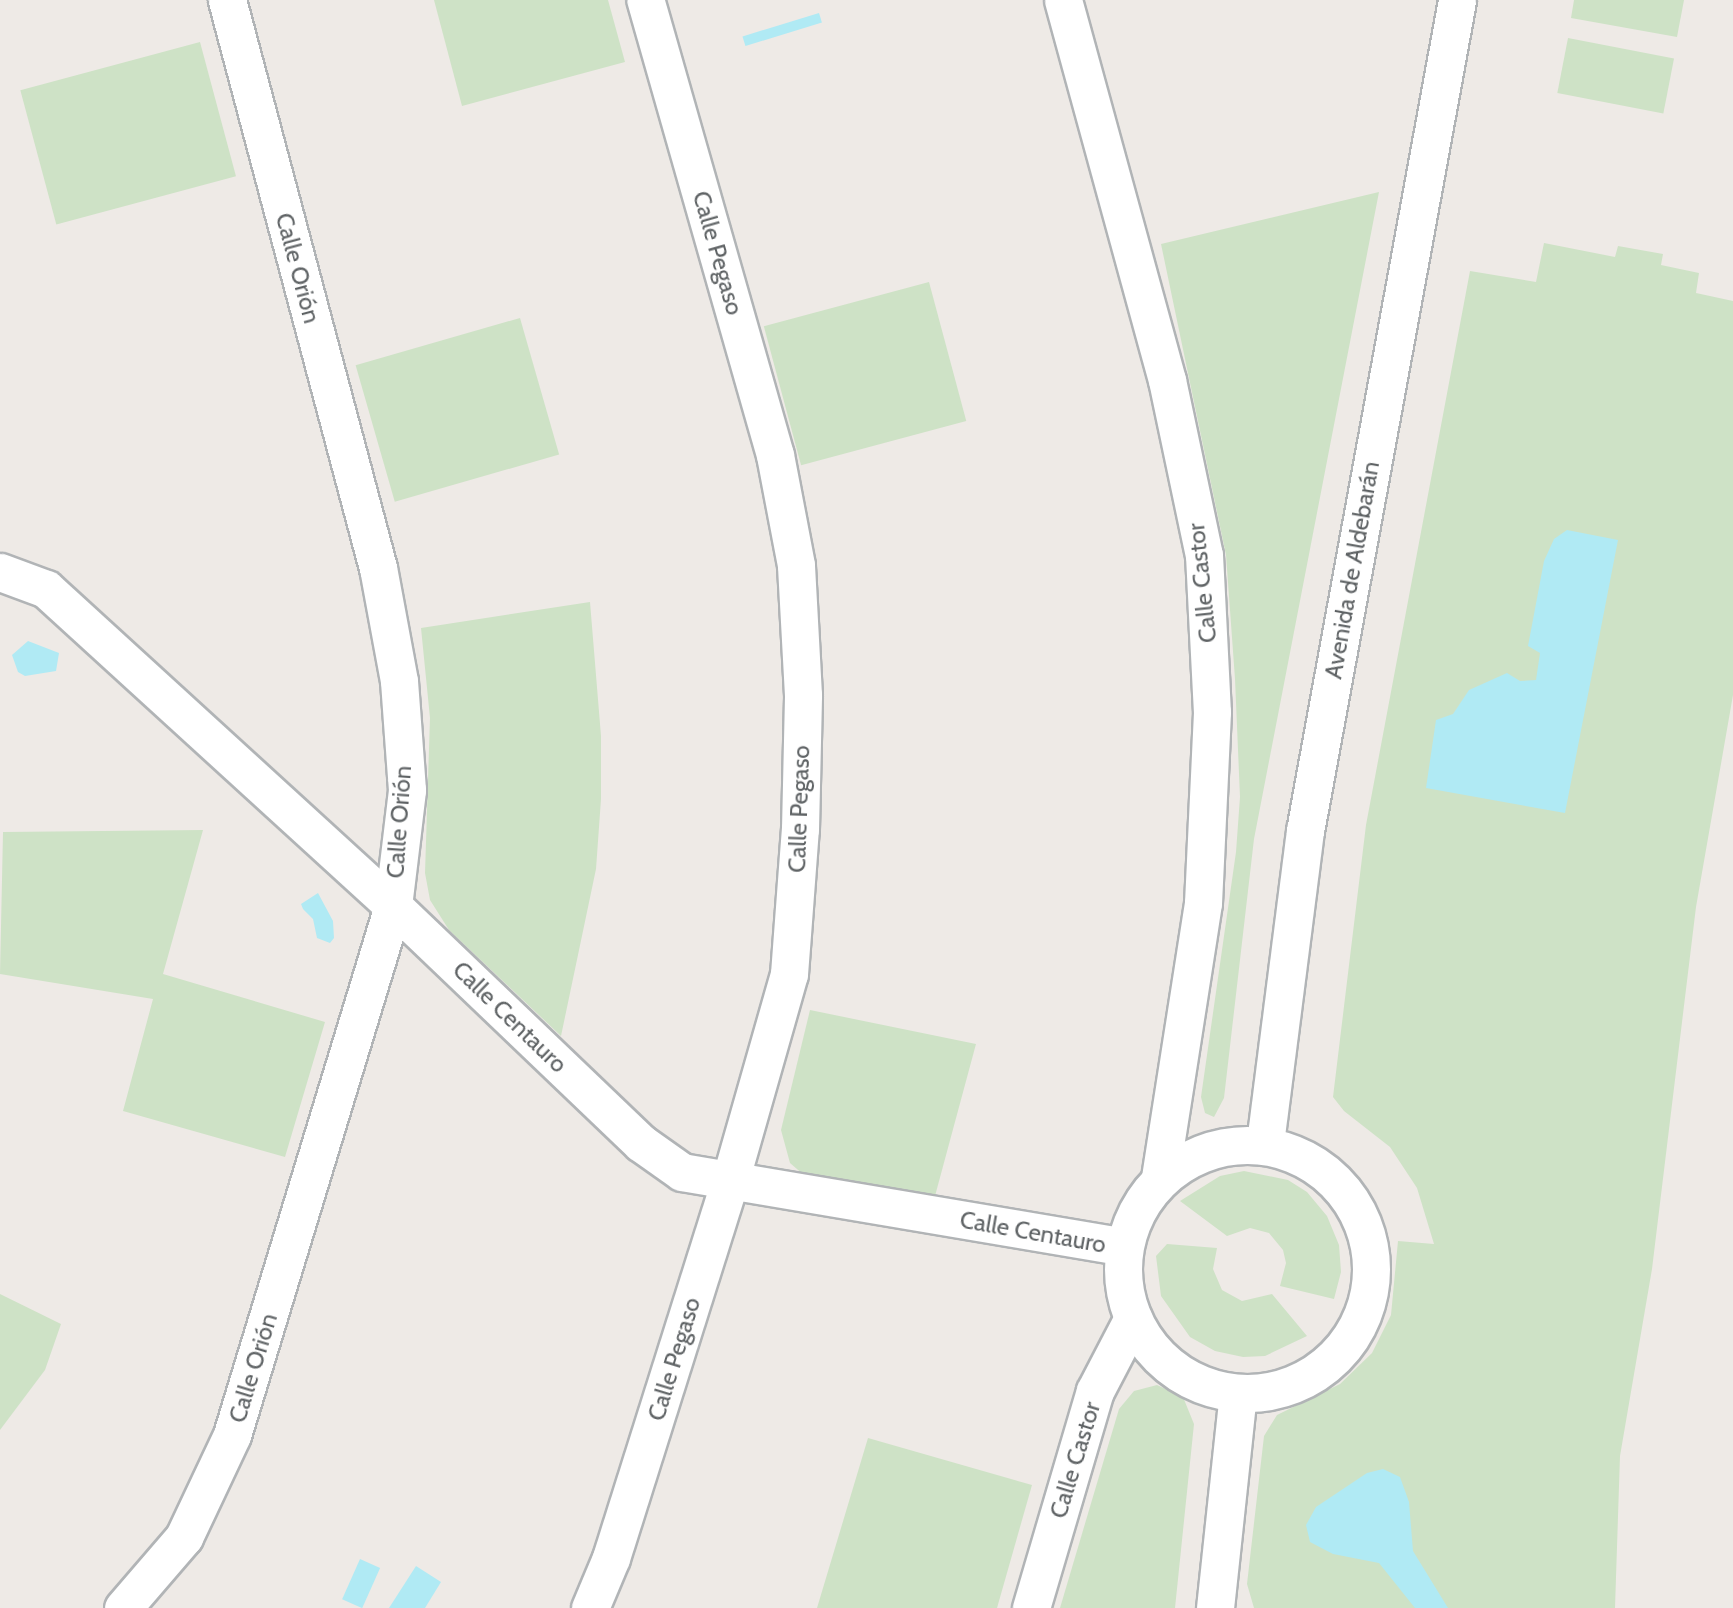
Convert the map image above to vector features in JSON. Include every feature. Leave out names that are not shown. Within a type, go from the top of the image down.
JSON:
[{"type":"street","name":"Calle Orión","points":[[122,1608],[184,1537],[232,1436],[393,906],[407,790],[399,681],[378,568],[227,0]]},
{"type":"street","name":"Calle Pegaso","points":[[590,1608],[611,1559],[730,1181],[789,974],[800,829],[803,695],[796,565],[775,455],[645,0]]},
{"type":"street","name":"Calle Castor","points":[[1063,0],[1167,380],[1204,555],[1212,712],[1203,904],[1160,1179]]},
{"type":"street","name":"Avenida de Aldebarán","points":[[1265,1143],[1305,831],[1457,0]]},
{"type":"street","name":"Calle Centauro","points":[[0,572],[47,589],[393,906],[641,1143],[682,1172],[1124,1247]]},
{"type":"street","points":[[1265,1143],[1325,1168],[1357,1210],[1364,1221],[1372,1286],[1357,1330],[1327,1366],[1285,1388],[1238,1393],[1205,1386],[1175,1370],[1150,1347],[1133,1318],[1124,1283],[1124,1247],[1137,1210],[1160,1179],[1209,1149],[1265,1143]]},
{"type":"street","name":"Calle Castor","points":[[1031,1608],[1096,1391],[1133,1318]]},
{"type":"street","points":[[1215,1608],[1238,1393]]},
{"type":"green space","points":[[434,0],[608,0],[625,62],[462,106]]},
{"type":"green space","points":[[1574,0],[1684,0],[1677,37],[1571,18]]},
{"type":"green space","points":[[1568,38],[1674,59],[1663,114],[1557,93]]},
{"type":"green space","points":[[200,42],[236,176],[56,224],[20,90]]},
{"type":"green space","points":[[1379,192],[1254,839],[1224,1098],[1214,1117],[1205,1113],[1201,1097],[1236,852],[1240,797],[1235,679],[1226,555],[1161,244]]},
{"type":"green space","points":[[1544,243],[1615,257],[1618,246],[1663,254],[1661,265],[1699,273],[1696,293],[1733,301],[1733,695],[1696,907],[1652,1269],[1620,1456],[1615,1608],[1254,1608],[1247,1584],[1264,1436],[1277,1415],[1340,1384],[1372,1353],[1391,1315],[1398,1241],[1434,1244],[1417,1188],[1390,1147],[1344,1111],[1333,1097],[1366,825],[1470,271],[1536,282]]},
{"type":"green space","points":[[929,282],[966,421],[801,465],[764,326]]},
{"type":"green space","points":[[520,318],[559,454],[395,502],[356,365]]},
{"type":"green space","points":[[590,602],[601,736],[601,799],[596,869],[561,1036],[449,930],[430,900],[425,873],[430,718],[421,628]]},
{"type":"green space","points":[[203,830],[163,974],[325,1022],[285,1157],[123,1111],[153,999],[0,974],[3,832]]},
{"type":"green space","points":[[810,1010],[976,1044],[935,1196],[805,1176],[790,1163],[781,1130]]},
{"type":"green space","points":[[1244,1171],[1288,1180],[1307,1192],[1327,1216],[1339,1245],[1341,1272],[1334,1299],[1280,1286],[1286,1263],[1283,1250],[1269,1233],[1250,1228],[1227,1236],[1180,1201],[1220,1176]]},
{"type":"green space","points":[[1167,1244],[1217,1248],[1213,1269],[1222,1290],[1242,1301],[1272,1294],[1307,1336],[1265,1356],[1243,1357],[1215,1351],[1190,1337],[1161,1296],[1156,1256]]},
{"type":"green space","points":[[0,1294],[61,1324],[45,1370],[0,1430]]},
{"type":"green space","points":[[1157,1385],[1183,1397],[1194,1424],[1175,1608],[1060,1608],[1119,1409],[1134,1391]]},
{"type":"green space","points":[[868,1438],[1032,1485],[997,1608],[817,1608]]},
{"type":"water","points":[[819,13],[822,23],[745,46],[742,36]]},
{"type":"water","points":[[1567,530],[1618,540],[1565,813],[1426,788],[1436,720],[1453,714],[1469,690],[1507,673],[1520,681],[1536,680],[1540,653],[1528,646],[1544,561],[1554,539]]},
{"type":"water","points":[[28,641],[59,653],[56,671],[25,676],[18,672],[12,655]]},
{"type":"water","points":[[318,893],[333,921],[334,938],[330,943],[317,938],[313,919],[301,904]]},
{"type":"water","points":[[1383,1469],[1400,1477],[1409,1502],[1413,1551],[1448,1608],[1415,1608],[1379,1563],[1333,1554],[1310,1542],[1306,1525],[1316,1507],[1367,1473]]},
{"type":"water","points":[[360,1559],[380,1568],[362,1608],[342,1599]]},
{"type":"water","points":[[416,1566],[441,1582],[425,1608],[389,1608]]}]
